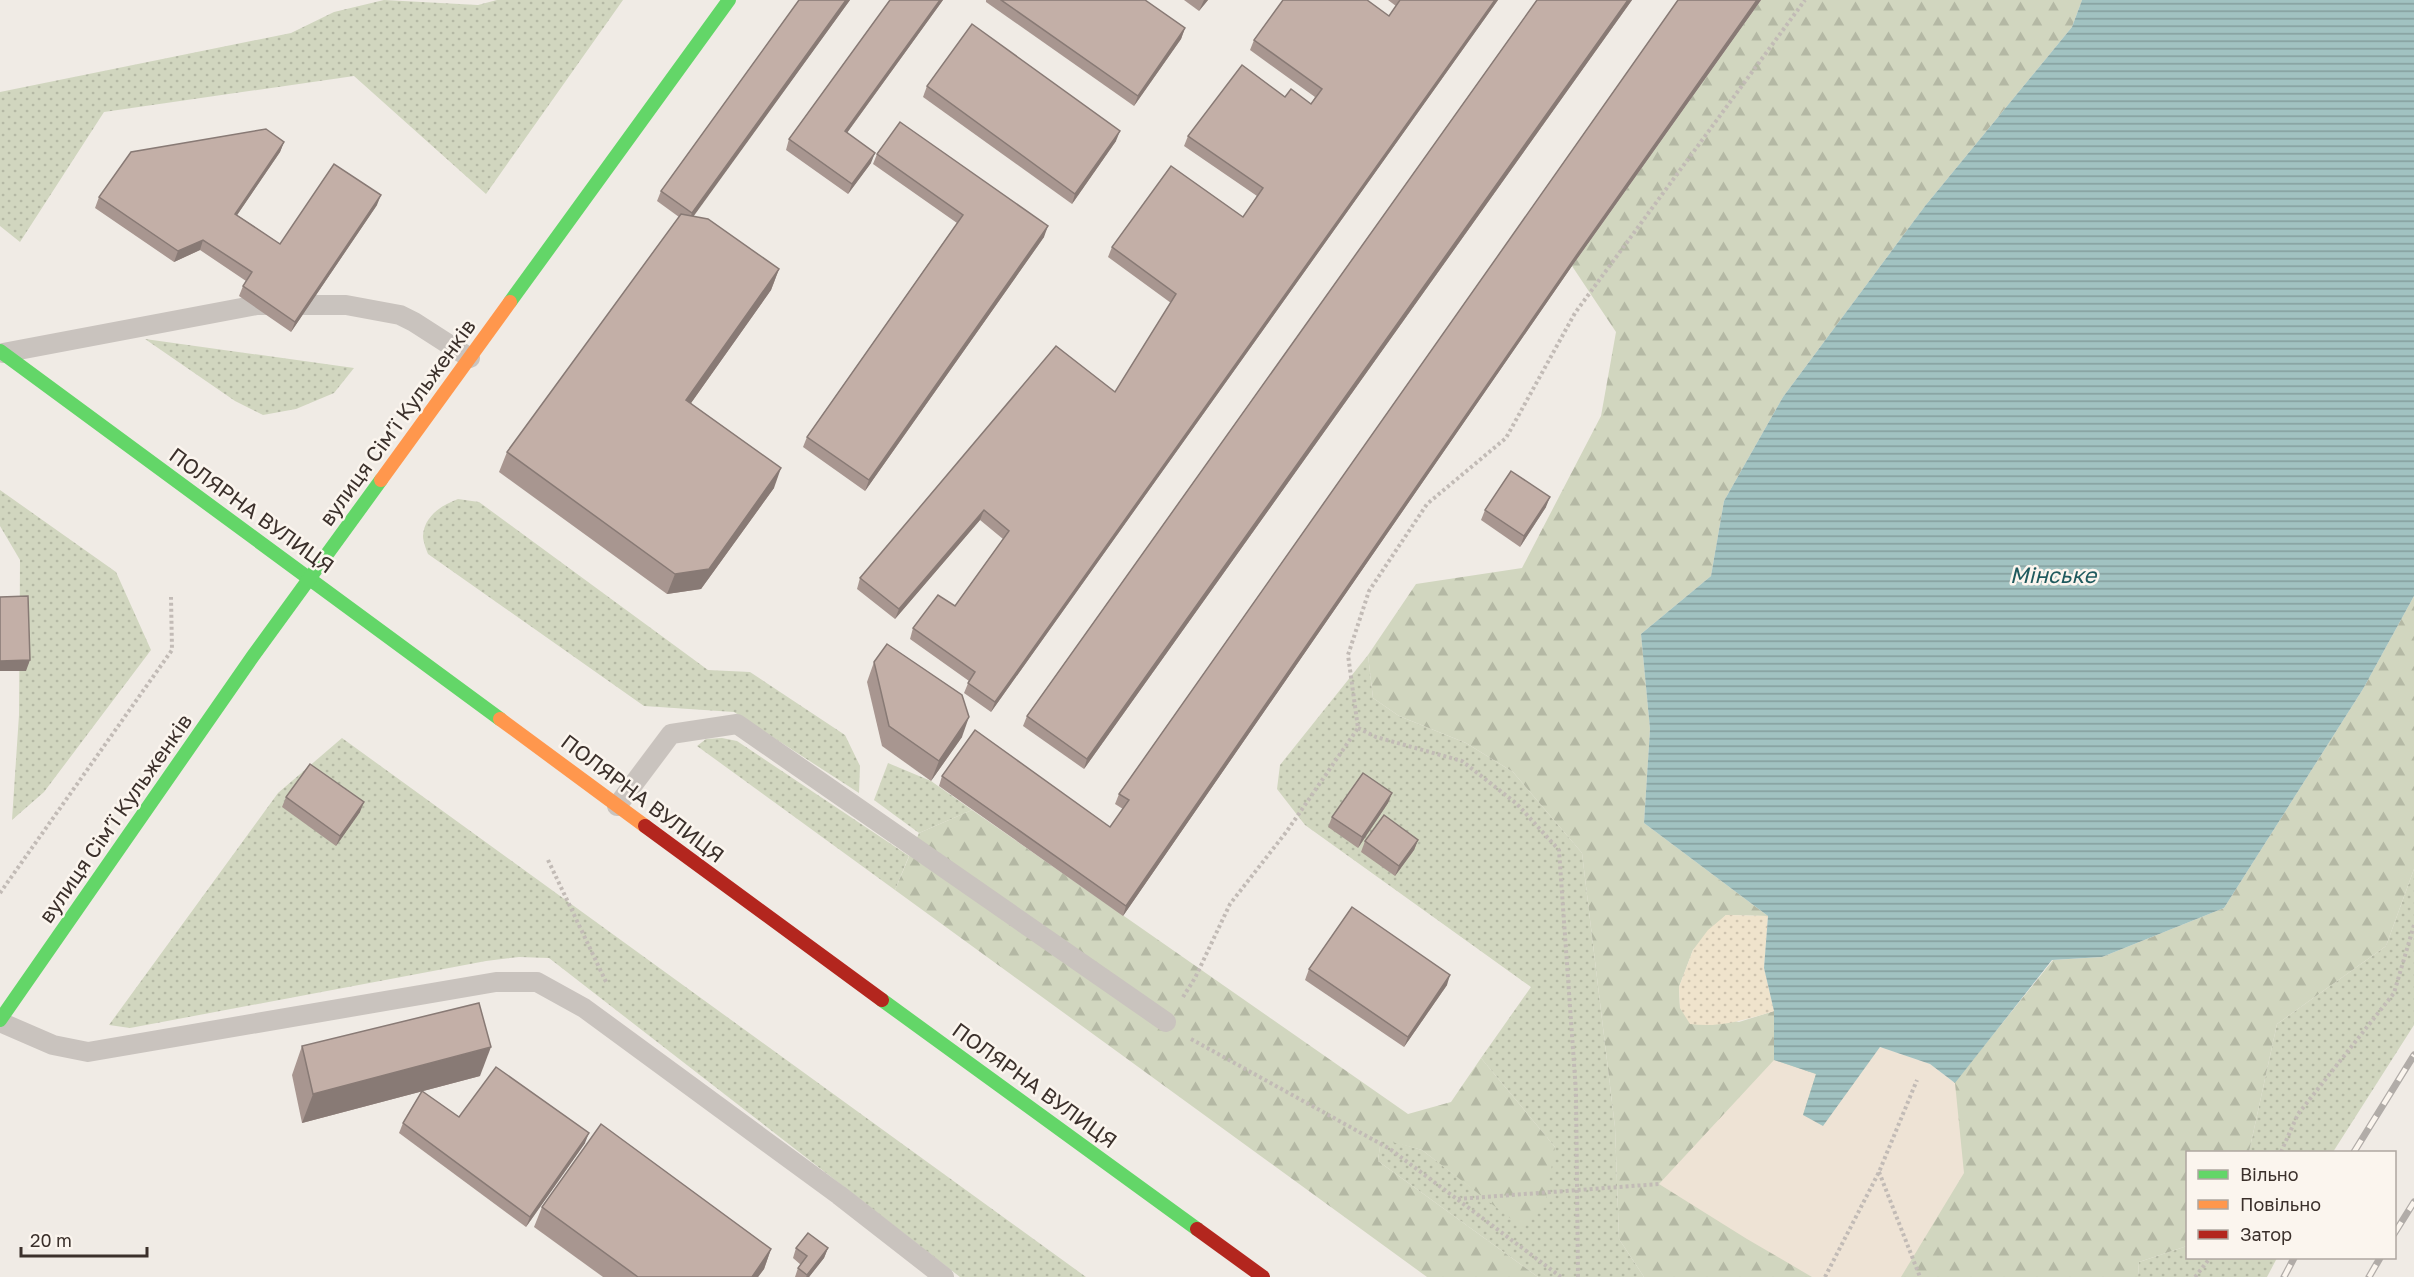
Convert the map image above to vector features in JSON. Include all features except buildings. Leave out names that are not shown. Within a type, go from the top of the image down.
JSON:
[{"type":"main road","name":"вулиця Сімʼї Кульженків","points":[[0,1021],[309,577],[729,0]]},
{"type":"main road","name":"ПОЛЯРНА ВУЛИЦЯ","points":[[1,352],[309,577],[617,807],[1263,1277]]},
{"type":"lane","points":[[1,352],[257,305],[346,305],[400,315],[470,358]]},
{"type":"lane","points":[[617,807],[671,734],[737,724],[1166,1022]]},
{"type":"lane","points":[[0,1021],[53,1045],[88,1052],[496,982],[537,982],[584,1008],[839,1195],[944,1277]]},
{"type":"path","points":[[1166,1022],[1195,978],[1230,904],[1287,831],[1358,728],[1347,655],[1369,591],[1426,504],[1506,438],[1575,313],[1805,0]]},
{"type":"path","points":[[0,893],[172,650],[171,597]]},
{"type":"path","points":[[1358,728],[1376,737],[1462,761],[1517,804],[1559,850],[1576,1092],[1578,1277]]},
{"type":"path","points":[[2281,1151],[2298,1114],[2394,993],[2414,924]]},
{"type":"path","points":[[1190,1038],[1390,1149],[1561,1277]]},
{"type":"path","points":[[1824,1277],[1879,1172],[1917,1080]]},
{"type":"path","points":[[1879,1172],[1920,1277]]},
{"type":"path","points":[[1457,1199],[1659,1184]]},
{"type":"path","points":[[2195,1277],[2208,1259]]},
{"type":"green space","points":[[384,0],[478,5],[497,0],[623,0],[486,194],[354,76],[104,112],[20,242],[0,226],[0,92],[291,33],[334,12]]},
{"type":"green space","points":[[1761,0],[2082,0],[2072,27],[1925,206],[1783,397],[1724,501],[1711,576],[1641,634],[1650,729],[1644,823],[1768,916],[1726,915],[1693,950],[1679,987],[1680,1008],[1739,1022],[1774,1011],[1774,1060],[1955,1082],[2053,960],[2102,957],[2224,908],[2363,689],[2414,596],[2414,869],[2386,946],[2277,1024],[2249,1151],[2186,1151],[2186,1246],[2139,1262],[2138,1277],[1644,1277],[1619,1239],[1615,1127],[1582,853],[1513,772],[1466,743],[1399,716],[1373,698],[1368,655],[1416,584],[1522,568],[1601,416],[1616,332],[1572,266]]},
{"type":"green space","points":[[145,339],[354,368],[334,393],[296,409],[263,415],[235,401]]},
{"type":"green space","points":[[0,490],[116,572],[151,650],[44,792],[12,820],[19,715],[20,560],[0,526]]},
{"type":"green space","points":[[458,499],[479,502],[708,670],[750,672],[845,735],[860,766],[859,793],[734,712],[644,706],[428,554],[423,536],[430,517],[440,508]]},
{"type":"green space","points":[[1368,655],[1373,698],[1399,716],[1466,743],[1513,772],[1582,853],[1615,1127],[1619,1239],[1644,1277],[1538,1277],[1378,1161],[1381,1138],[1422,1150],[1519,1224],[1555,1147],[1481,1058],[1531,987],[1305,825],[1277,789],[1280,765]]},
{"type":"green space","points":[[342,738],[1086,1277],[960,1277],[549,958],[519,957],[486,961],[130,1028],[109,1025],[278,793]]},
{"type":"green space","points":[[722,738],[737,741],[909,856],[895,890],[697,746],[706,739]]},
{"type":"green space","points":[[888,763],[931,781],[972,810],[919,833],[874,800]]},
{"type":"green space","points":[[972,810],[1408,1114],[1451,1102],[1481,1058],[1555,1147],[1545,1205],[1519,1225],[1422,1150],[1381,1139],[1378,1161],[1538,1277],[1427,1277],[895,890],[919,833]]},
{"type":"green space","points":[[2414,869],[2414,1025],[2334,1151],[2249,1151],[2277,1024],[2386,946]]},
{"type":"green space","points":[[2186,1246],[2186,1259],[2276,1259],[2267,1277],[2138,1277],[2139,1262]]},
{"type":"sand","points":[[1726,915],[1768,916],[1764,968],[1774,1011],[1722,1024],[1690,1024],[1680,1008],[1679,987],[1693,950],[1708,930]]},
{"type":"shaded area","points":[[1880,1047],[1930,1064],[1955,1083],[1964,1173],[1901,1277],[1812,1277],[1659,1184],[1774,1060],[1816,1074],[1803,1115]]},
{"type":"water","name":"Мінське","points":[[2082,0],[2414,0],[2414,596],[2363,689],[2224,908],[2102,957],[2052,960],[1955,1083],[1930,1064],[1880,1047],[1823,1126],[1803,1115],[1816,1074],[1774,1060],[1774,1011],[1764,968],[1768,916],[1644,823],[1650,729],[1641,634],[1711,576],[1724,501],[1783,397],[1925,206],[2072,27]]},
{"type":"railway","points":[[2355,1151],[2414,1055]]},
{"type":"railway","points":[[2396,1231],[2414,1202]]},
{"type":"railway","points":[[2284,1277],[2293,1259]]},
{"type":"railway","points":[[2369,1277],[2379,1259]]},
{"type":"traffic: fast","points":[[510,302],[729,0]]},
{"type":"traffic: fast","points":[[0,351],[500,719]]},
{"type":"traffic: fast","points":[[0,1020],[253,656],[381,480]]},
{"type":"traffic: fast","points":[[882,1000],[1197,1229]]},
{"type":"traffic: slow","points":[[381,480],[510,302]]},
{"type":"traffic: slow","points":[[500,719],[645,826]]},
{"type":"traffic: jam","points":[[645,826],[882,1000]]},
{"type":"traffic: jam","points":[[1197,1229],[1263,1277]]}]
